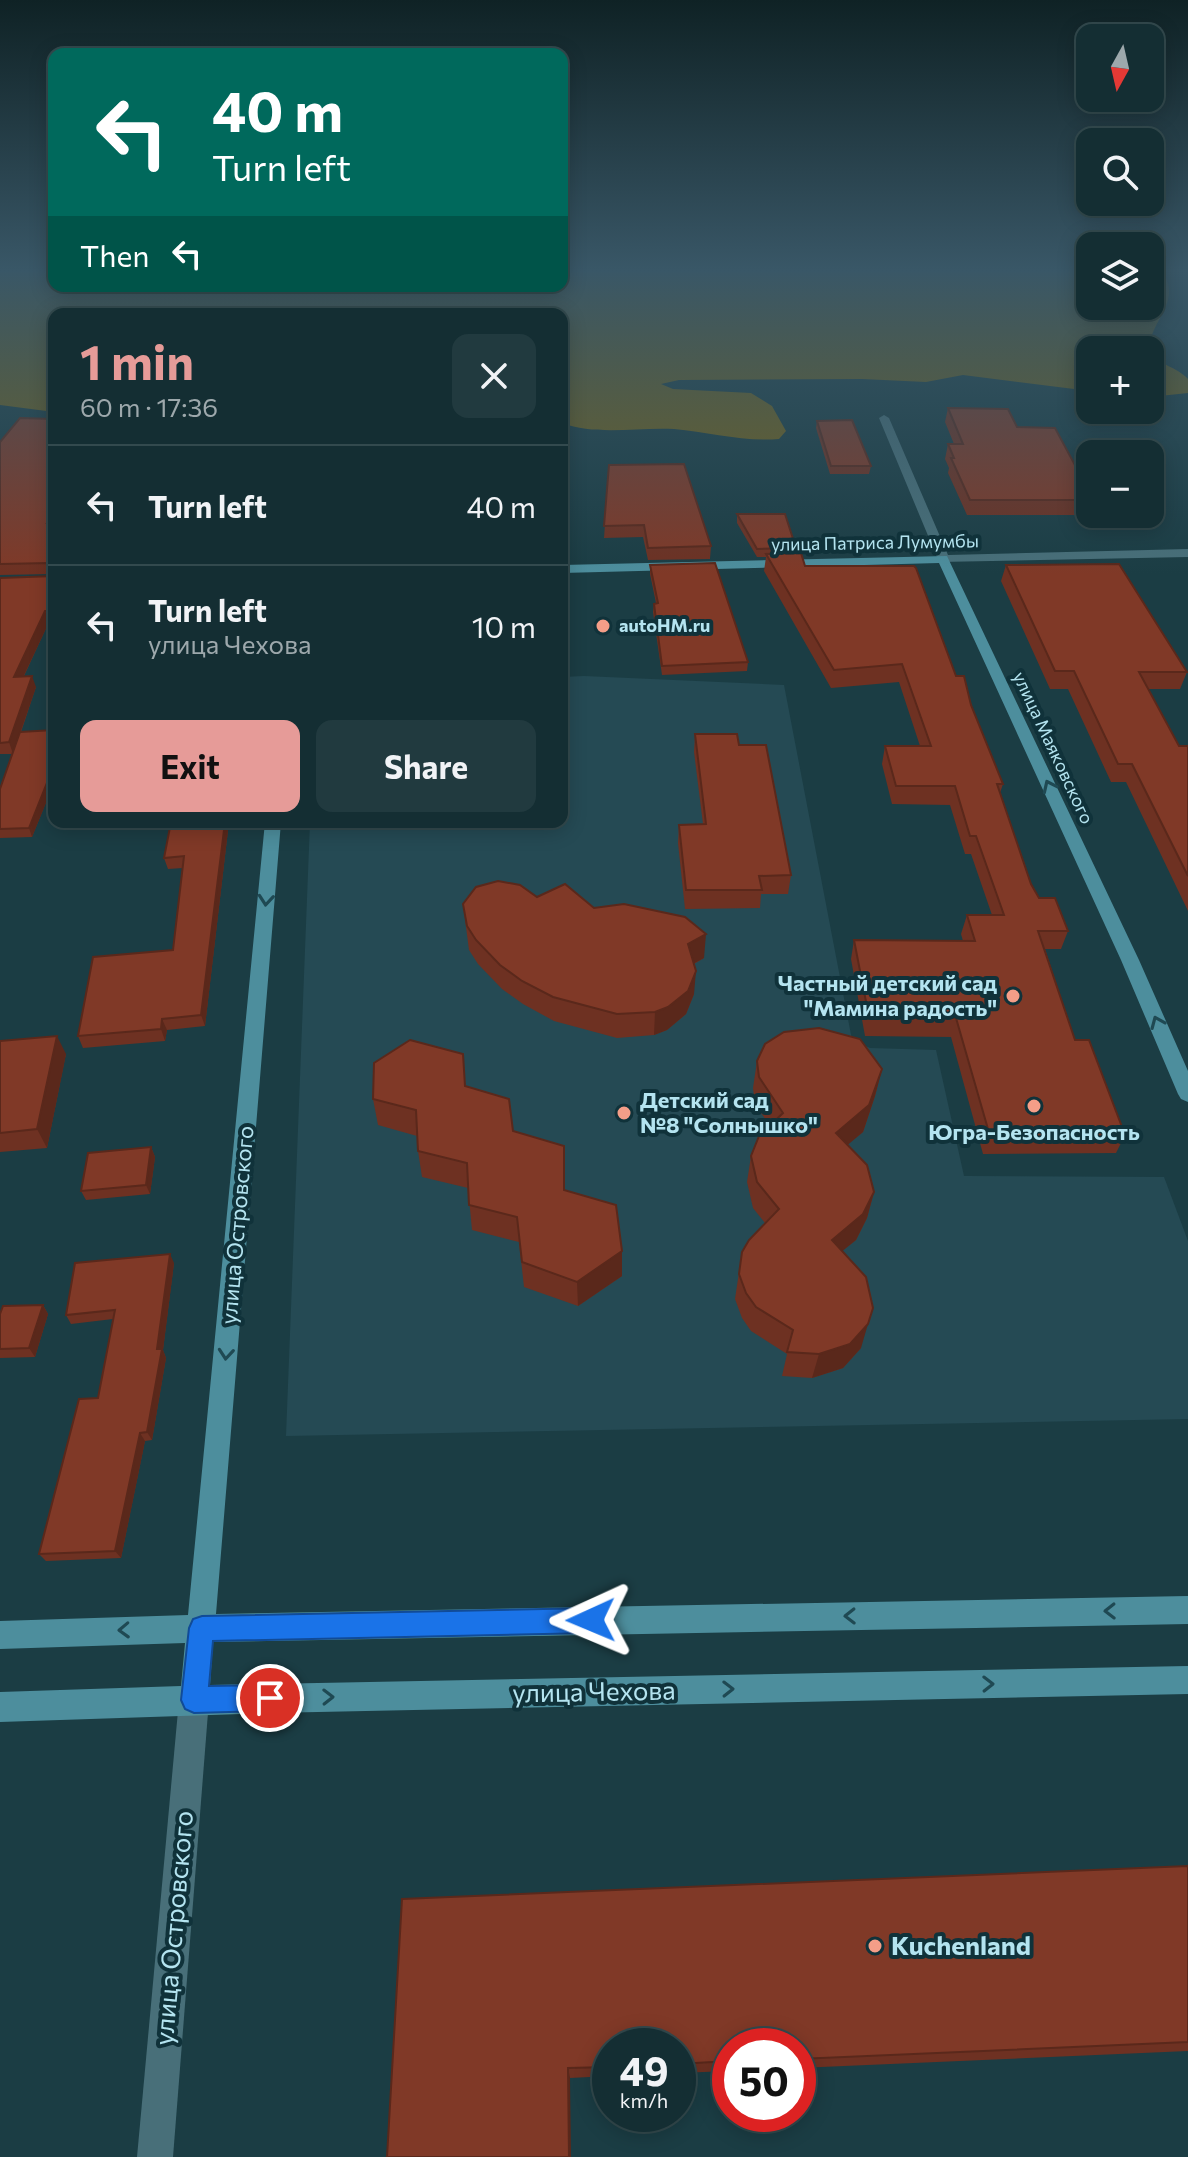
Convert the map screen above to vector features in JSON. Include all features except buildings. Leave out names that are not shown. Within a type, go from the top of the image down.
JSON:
[{"type":"street","name":"улица Маяковского","points":[[884,418],[943,559],[1130,960],[1188,1094]]},
{"type":"street","name":"улица Патриса Лумумбы","points":[[568,569],[1188,553]]},
{"type":"street","name":"улица Островского","points":[[155,2157],[272,828]]},
{"type":"street","points":[[0,1635],[202,1628],[1188,1610]]},
{"type":"street","name":"улица Чехова","points":[[0,1707],[194,1700],[1188,1680]]},
{"type":"shaded area","points":[[0,373],[48,373],[48,411],[0,405]]},
{"type":"shaded area","points":[[568,373],[1076,373],[1076,389],[963,375],[926,382],[862,379],[679,380],[661,384],[673,389],[751,393],[772,406],[786,431],[779,439],[766,440],[674,429],[589,429],[568,425]]},
{"type":"shaded area","points":[[1164,373],[1180,373],[1188,379],[1188,393],[1164,396]]},
{"type":"shaded area","name":"Детский сад №8 \"Солнышко\"","points":[[568,677],[784,685],[852,1040],[870,1048],[936,1050],[964,1176],[1164,1177],[1188,1241],[1188,1419],[286,1436],[310,828],[568,828]]},
{"type":"place","name":"autoHM.ru","points":[[603,626]]},
{"type":"place","name":"Частный детский сад \"Мамина радость\"","points":[[1013,996]]},
{"type":"place","name":"Югра-Безопасность","points":[[1034,1106]]},
{"type":"place","name":"Детский сад №8 \"Солнышко\"","points":[[624,1113]]},
{"type":"place","name":"Kuchenland","points":[[875,1946]]},
{"type":"route","points":[[270,1698],[194,1700],[202,1628],[591,1620]]}]
